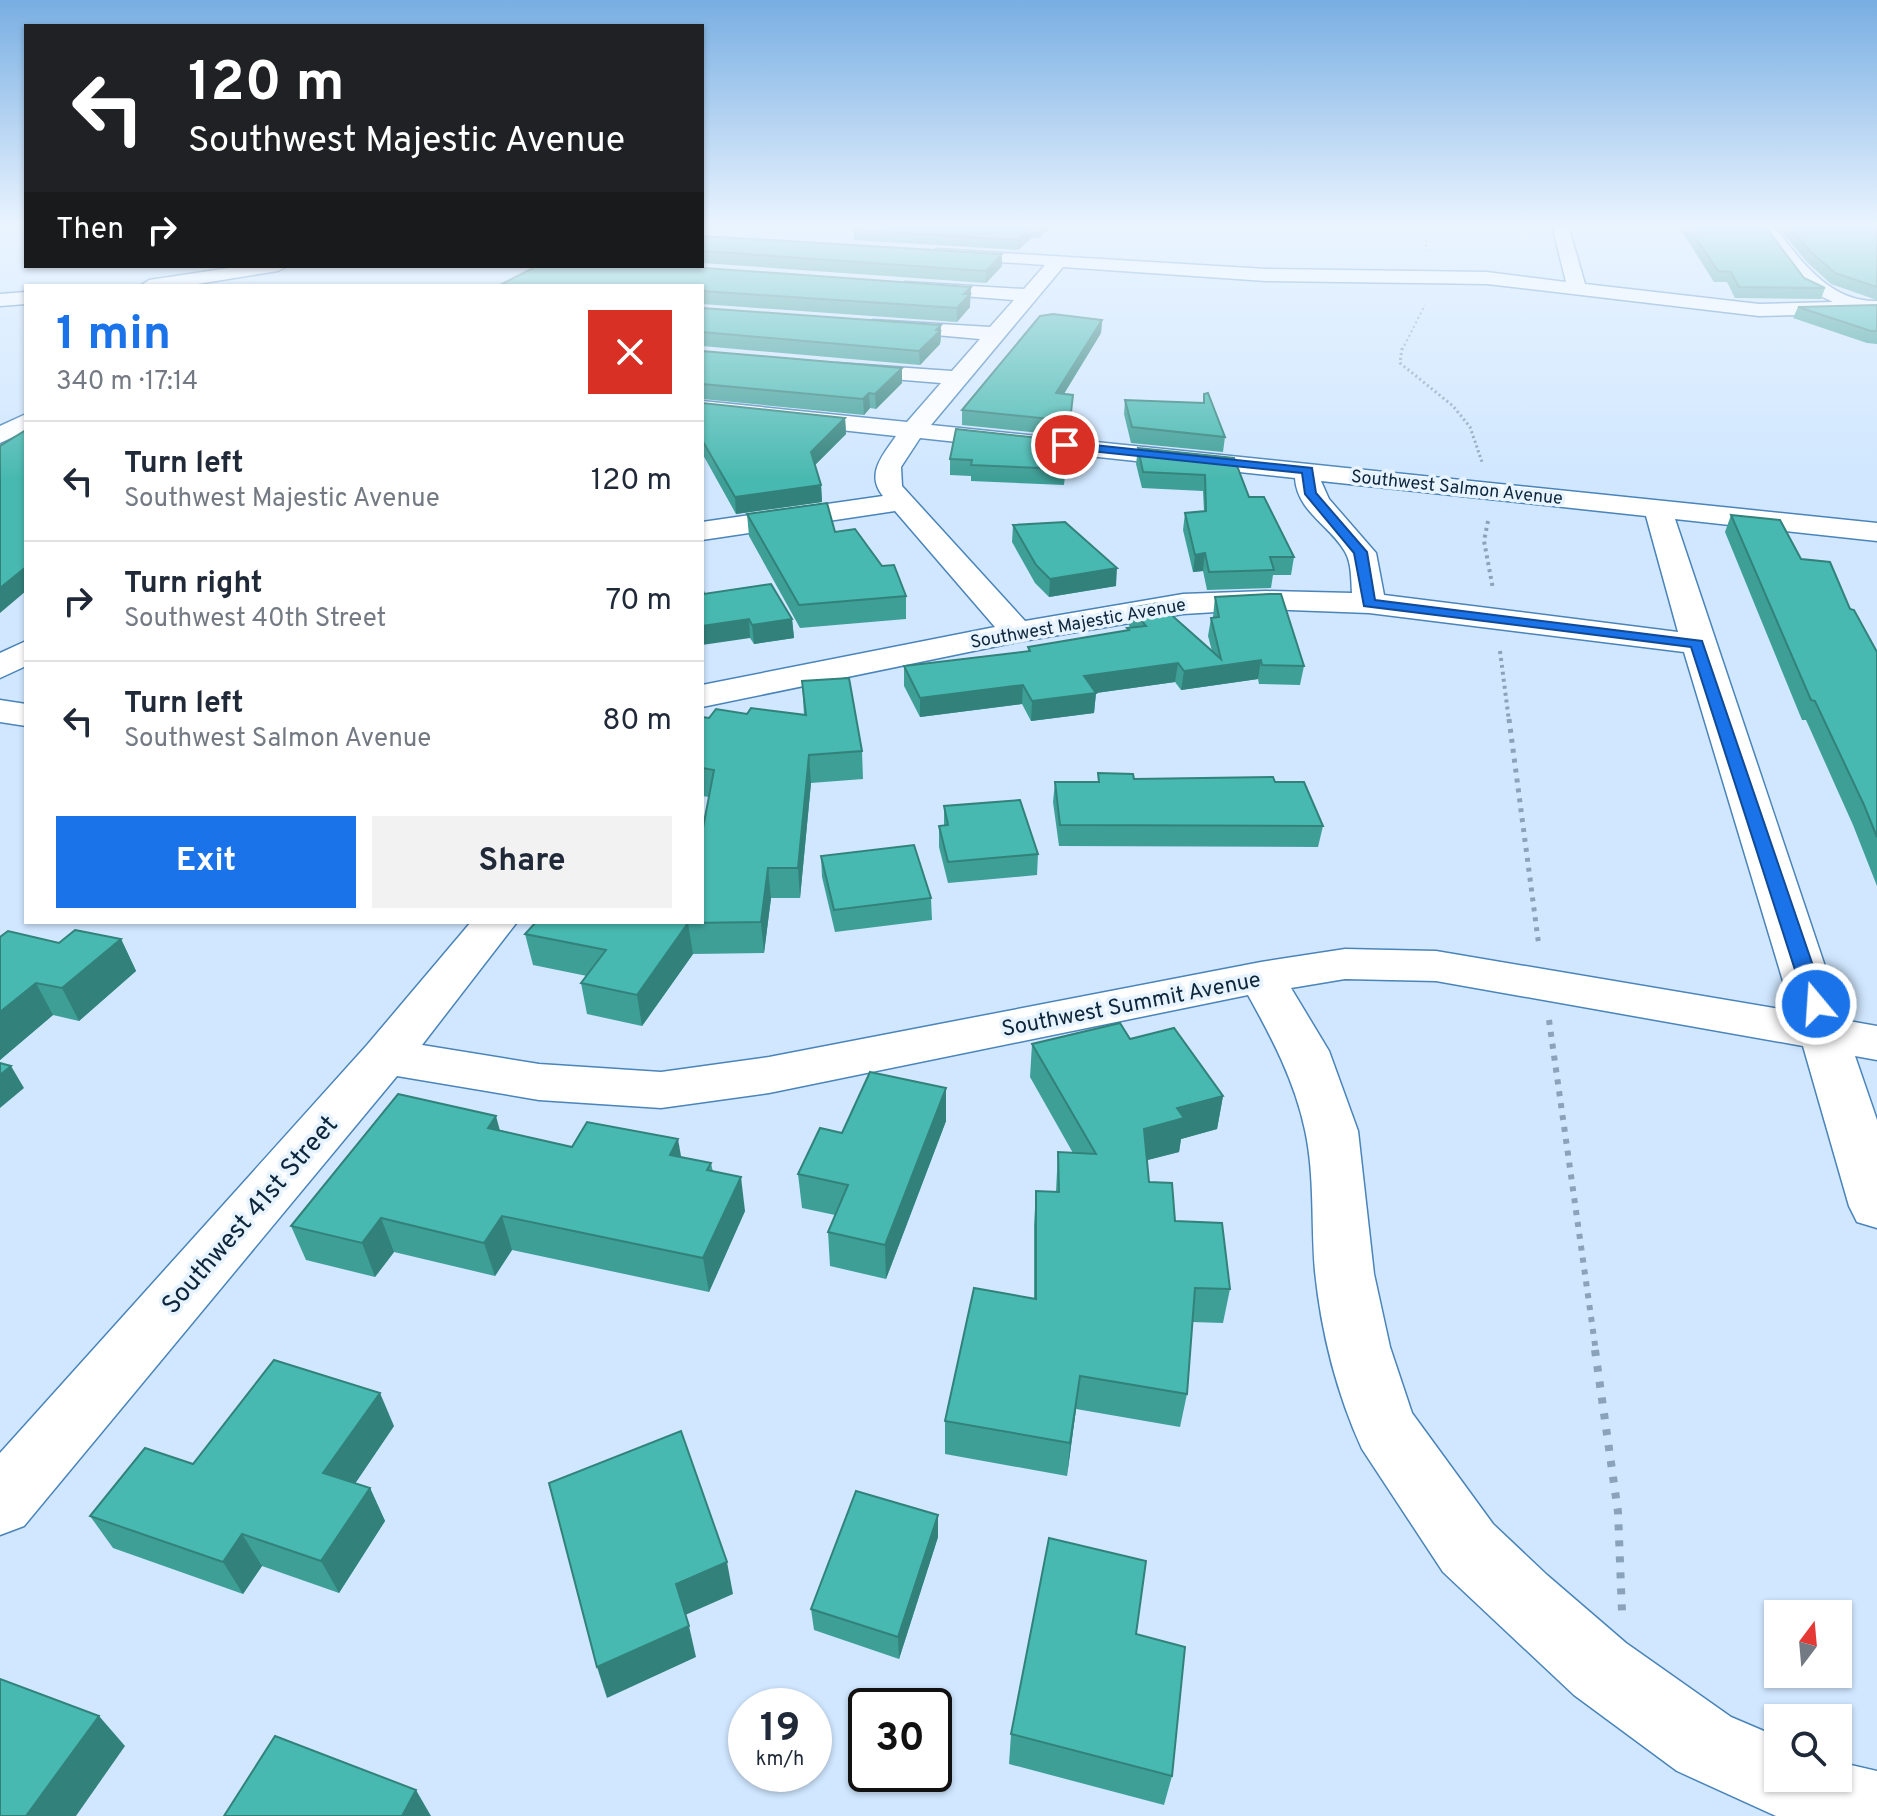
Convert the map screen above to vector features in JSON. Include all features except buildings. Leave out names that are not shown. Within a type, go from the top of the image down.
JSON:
[{"type":"street","points":[[1017,310],[913,430],[888,467],[889,487],[1017,632]]},
{"type":"street","points":[[1757,310],[1788,310]]},
{"type":"street","points":[[858,323],[996,334]]},
{"type":"street","points":[[823,366],[959,378]]},
{"type":"street","name":"Southwest Salmon Avenue","points":[[704,408],[1877,532]]},
{"type":"street","points":[[0,436],[24,422]]},
{"type":"street","points":[[1308,470],[1306,482],[1311,494],[1360,552],[1369,603]]},
{"type":"street","points":[[704,531],[902,502]]},
{"type":"street","points":[[1658,509],[1697,644],[1825,1034],[1877,1206]]},
{"type":"street","name":"Southwest Majestic Avenue","points":[[704,696],[1017,632],[1183,604],[1266,600],[1369,603],[1697,644]]},
{"type":"street","points":[[0,668],[24,652]]},
{"type":"street","points":[[0,711],[24,715]]},
{"type":"street","name":"Southwest 41st Street","points":[[0,1503],[385,1057],[493,924]]},
{"type":"street","name":"Southwest Summit Avenue","points":[[385,1057],[539,1082],[661,1090],[769,1075],[1261,977],[1360,965],[1436,966],[1543,982],[1877,1043]]},
{"type":"street","points":[[1261,977],[1304,1051],[1332,1131],[1345,1274],[1359,1347],[1385,1428],[1468,1548],[1600,1669],[1704,1744],[1764,1770]]},
{"type":"street","points":[[1813,1792],[1834,1801],[1877,1811]]},
{"type":"path","points":[[1423,310],[1403,342],[1400,363],[1453,406],[1470,427],[1495,491],[1484,541],[1491,564],[1543,982],[1618,1512],[1624,1609],[1600,1669]]},
{"type":"route","points":[[1065,445],[1308,470],[1306,482],[1311,494],[1360,552],[1369,603],[1697,644],[1816,1004]]}]
